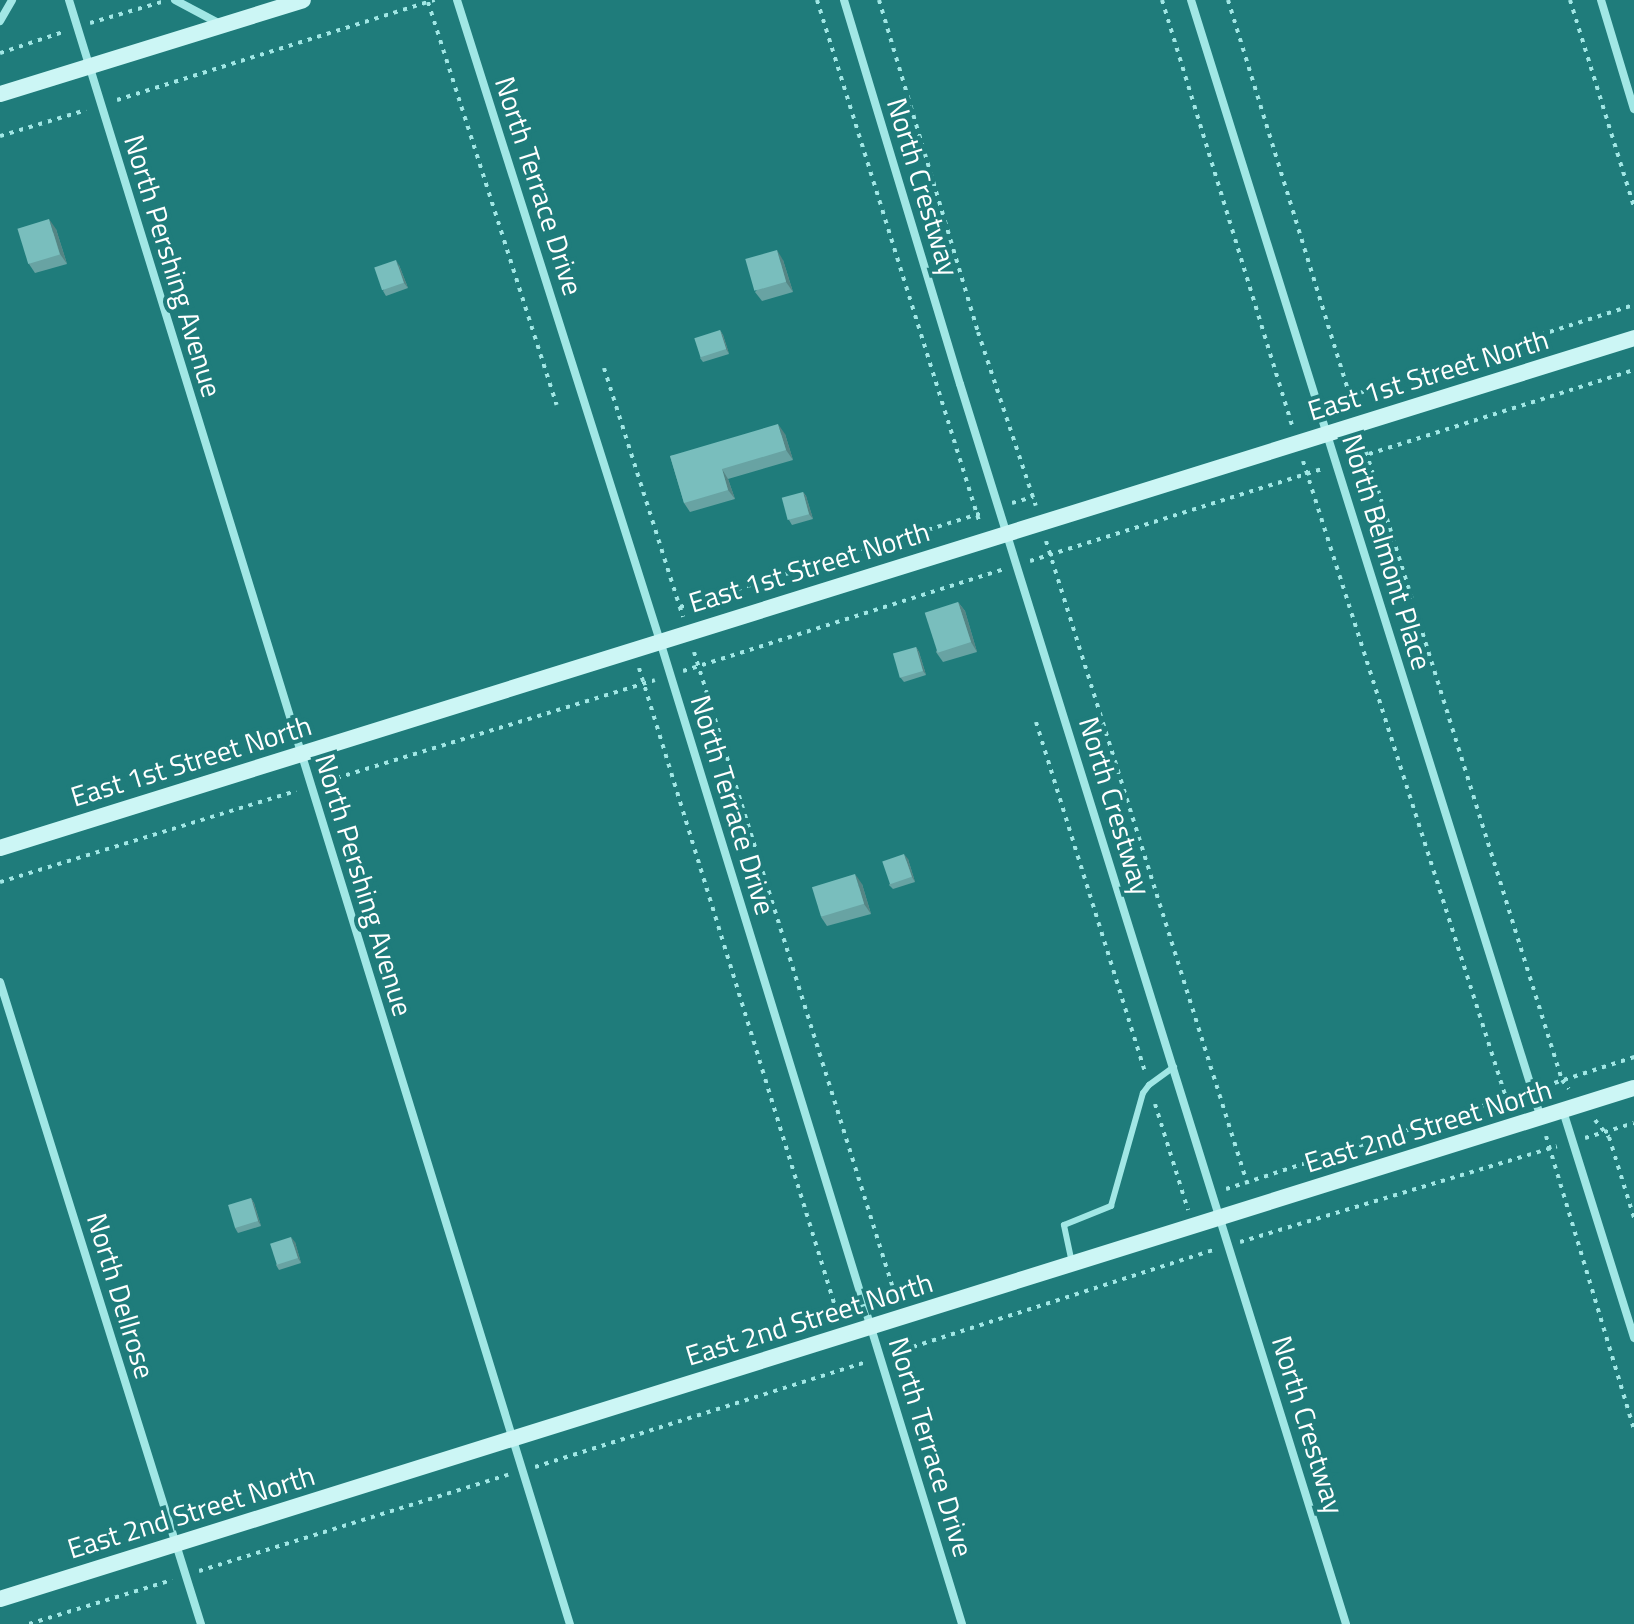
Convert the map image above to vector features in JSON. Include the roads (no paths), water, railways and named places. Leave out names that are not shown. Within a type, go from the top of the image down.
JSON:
[{"type":"street","points":[[0,21],[12,0]]},
{"type":"street","name":"North Pershing Avenue","points":[[69,0],[570,1624]]},
{"type":"street","points":[[175,0],[222,26]]},
{"type":"street","points":[[0,94],[303,0]]},
{"type":"street","name":"North Terrace Drive","points":[[457,0],[660,641],[962,1624]]},
{"type":"street","name":"North Crestway","points":[[844,0],[1006,533],[1346,1624]]},
{"type":"street","name":"North Belmont Place","points":[[1191,0],[1532,1090],[1536,1119]]},
{"type":"street","points":[[1601,0],[1634,109]]},
{"type":"street","name":"East 1st Street North","points":[[0,848],[1634,338]]},
{"type":"street","name":"North Dellrose","points":[[0,982],[201,1624]]},
{"type":"street","name":"East 2nd Street North","points":[[0,1599],[1634,1088]]},
{"type":"street","points":[[1563,1111],[1634,1338]]},
{"type":"lane","points":[[1072,1264],[1064,1225],[1111,1206],[1143,1093],[1174,1067]]}]
